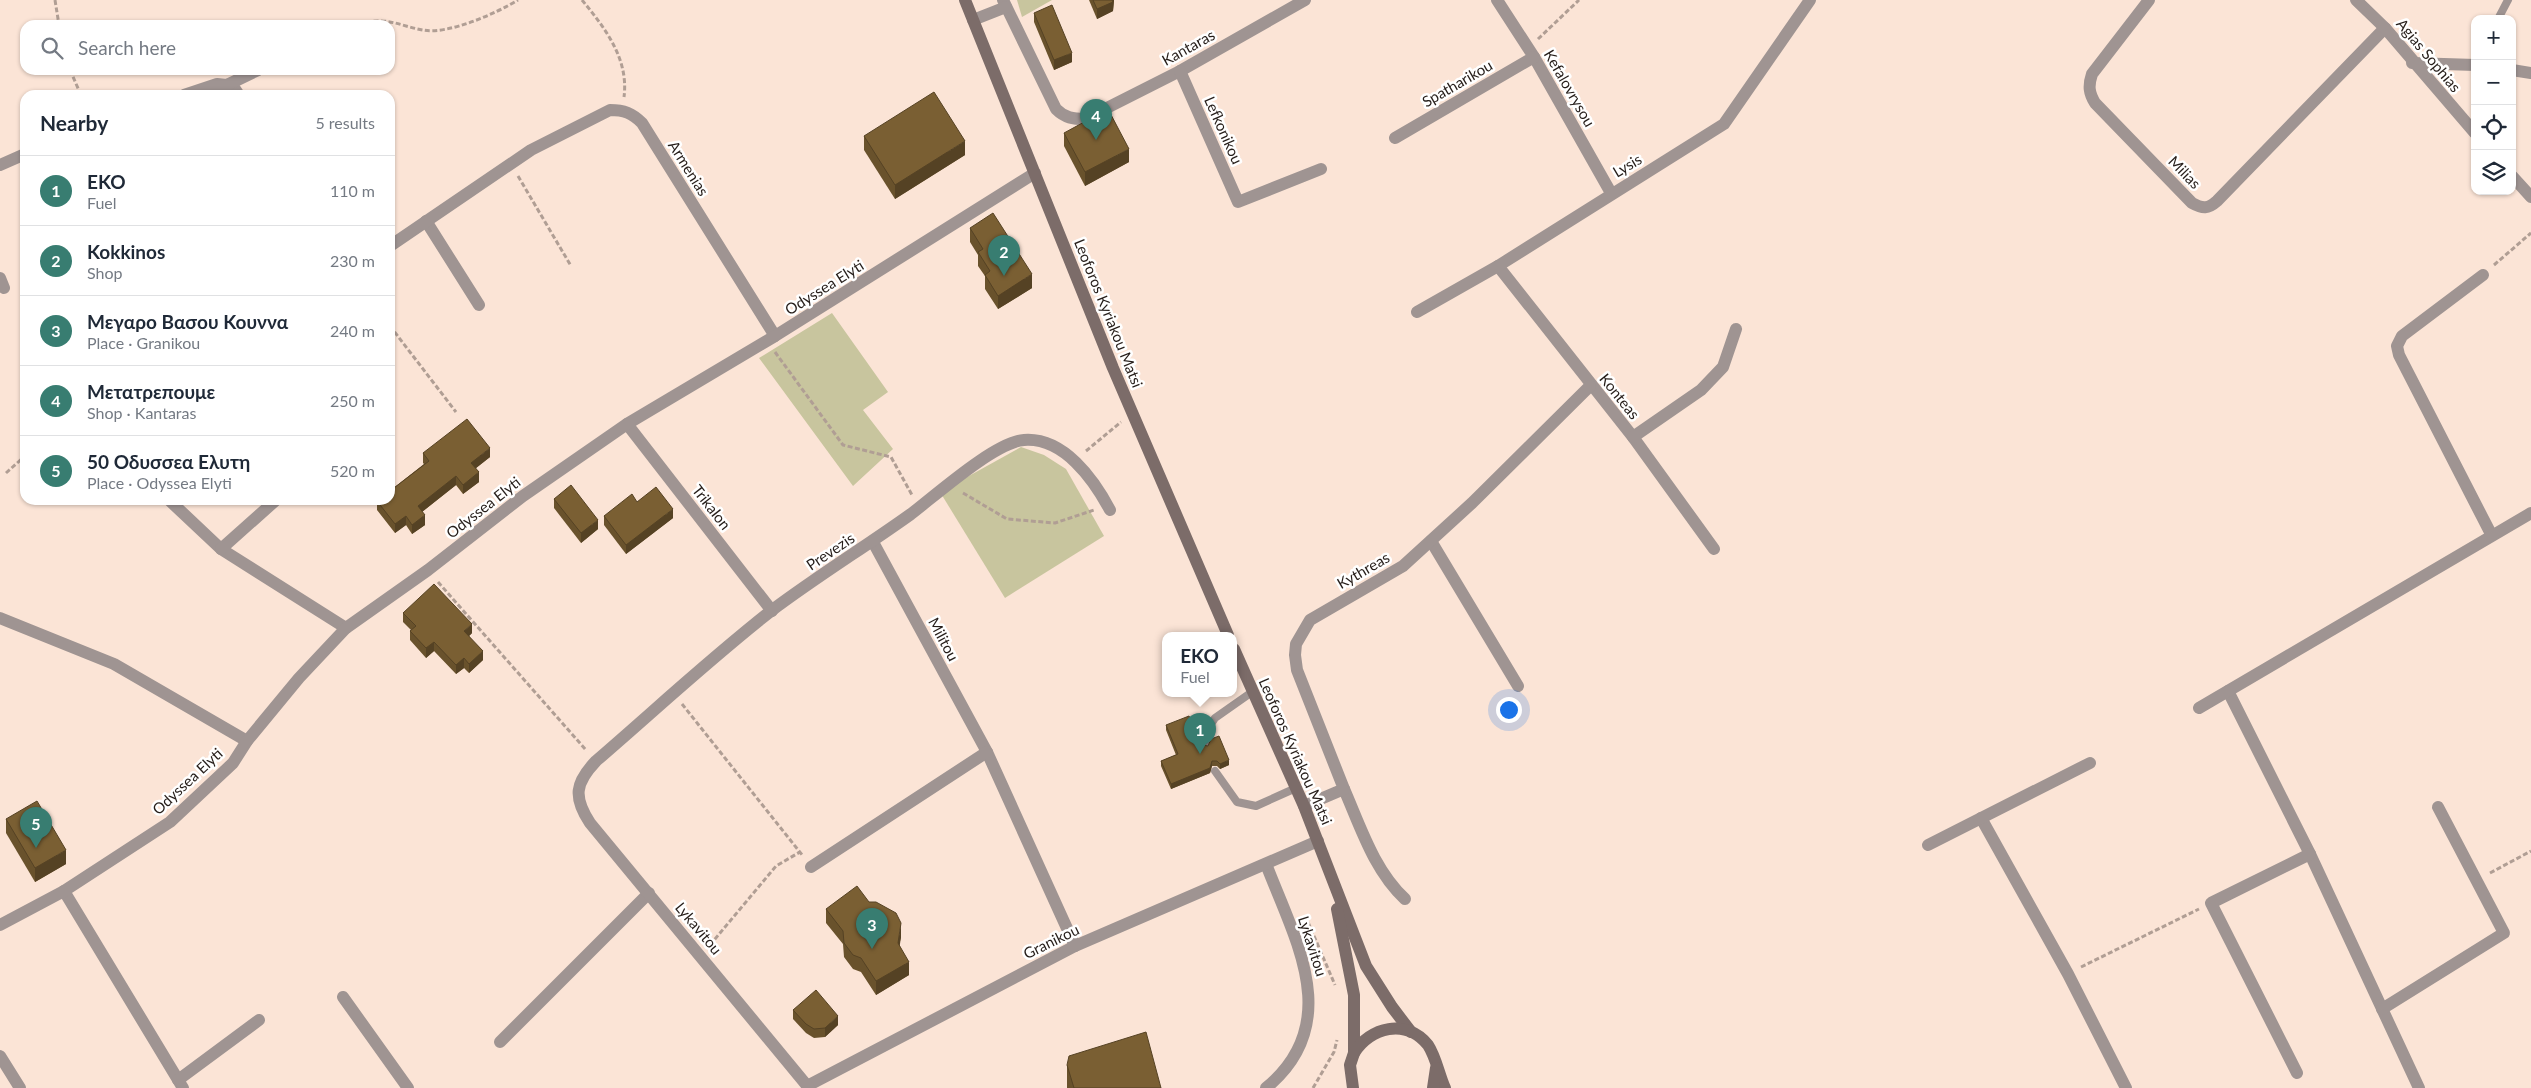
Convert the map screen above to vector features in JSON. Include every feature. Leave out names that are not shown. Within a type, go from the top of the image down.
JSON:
[{"type":"main road","name":"Leoforos Kyriakou Matsi","points":[[965,0],[1133,412],[1227,632]]},
{"type":"main road","name":"Leoforos Kyriakou Matsi","points":[[1237,656],[1304,806],[1366,966],[1387,1000],[1411,1032],[1428,1046],[1445,1088]]},
{"type":"main road","name":"Leoforos Kyriakou Matsi","points":[[1327,868],[1354,995],[1354,1053],[1349,1084]]},
{"type":"main road","points":[[1354,1053],[1368,1036],[1378,1030],[1400,1029],[1411,1032]]},
{"type":"main road","points":[[1433,1088],[1436,1066]]},
{"type":"street","name":"Kantaras","points":[[1005,4],[1056,109],[1063,116],[1072,119],[1085,119],[1180,71],[1287,4],[1305,0]]},
{"type":"street","name":"Kefalovrysou","points":[[1497,0],[1531,52],[1611,194]]},
{"type":"street","name":"Milias","points":[[2149,0],[2092,74],[2088,84],[2090,94],[2095,103],[2192,203],[2202,209],[2210,207],[2217,201],[2384,28]]},
{"type":"street","name":"Agias Sophias","points":[[2356,0],[2384,28],[2412,63],[2471,129]]},
{"type":"street","name":"Lysis","points":[[1417,312],[1498,266],[1724,124],[1805,2]]},
{"type":"street","points":[[973,20],[1005,4]]},
{"type":"street","name":"Spatharikou","points":[[1395,138],[1531,52]]},
{"type":"street","points":[[2412,63],[2471,64]]},
{"type":"street","name":"Lefkonikou","points":[[1180,71],[1238,202],[1322,169]]},
{"type":"street","points":[[2516,71],[2531,73]]},
{"type":"street","points":[[199,90],[217,84],[227,84],[247,75]]},
{"type":"street","points":[[227,84],[236,90]]},
{"type":"street","points":[[395,243],[531,150],[610,110],[622,110]]},
{"type":"street","name":"Armenias","points":[[622,110],[634,115],[642,123],[771,339]]},
{"type":"street","points":[[0,165],[20,156]]},
{"type":"street","name":"Odyssea Elyti","points":[[0,925],[64,891],[170,822],[233,763],[247,741],[299,678],[346,628],[428,570],[523,496],[627,424],[771,339],[1035,173]]},
{"type":"street","points":[[2516,180],[2531,197]]},
{"type":"street","points":[[426,221],[479,305]]},
{"type":"street","name":"Konteas","points":[[1498,266],[1590,386],[1633,437],[1714,549]]},
{"type":"street","points":[[2483,275],[2402,336],[2396,346],[2491,534]]},
{"type":"street","points":[[1633,437],[1701,390],[1723,366],[1736,329]]},
{"type":"street","name":"Kythreas","points":[[1405,900],[1393,888],[1376,864],[1344,790],[1301,684],[1295,655],[1296,644],[1310,620],[1403,566],[1472,503],[1590,386]]},
{"type":"street","name":"Trikalon","points":[[627,424],[772,611]]},
{"type":"street","name":"Prevezis","points":[[579,784],[596,761],[772,611],[873,542],[987,456],[1017,441],[1031,440],[1046,443],[1074,461],[1095,484],[1109,508]]},
{"type":"street","points":[[174,505],[221,549],[346,628]]},
{"type":"street","points":[[221,549],[270,505]]},
{"type":"street","points":[[2199,708],[2491,534],[2531,513]]},
{"type":"street","points":[[1431,541],[1518,686]]},
{"type":"street","name":"Militou","points":[[873,542],[987,752],[1075,946]]},
{"type":"street","points":[[0,618],[114,664],[247,741]]},
{"type":"street","points":[[2228,691],[2310,854],[2419,1088]]},
{"type":"street","points":[[811,866],[987,752]]},
{"type":"street","points":[[1928,845],[2090,763]]},
{"type":"street","name":"Lykavitou","points":[[579,784],[580,804],[590,823],[808,1087]]},
{"type":"street","points":[[1304,806],[1344,790]]},
{"type":"street","points":[[2382,1009],[2504,933],[2438,807]]},
{"type":"street","points":[[1981,818],[2068,974],[2126,1088]]},
{"type":"street","name":"Granikou","points":[[808,1087],[1075,946],[1318,841]]},
{"type":"street","points":[[2298,1073],[2211,903],[2310,854]]},
{"type":"street","name":"Lykavitou","points":[[1266,864],[1304,964],[1310,1000],[1308,1022],[1301,1043],[1285,1070],[1266,1088]]},
{"type":"street","points":[[64,891],[180,1084],[259,1020]]},
{"type":"street","points":[[500,1042],[649,893]]},
{"type":"street","points":[[343,997],[408,1088]]},
{"type":"street","points":[[0,1056],[20,1088]]},
{"type":"lane","points":[[2500,15],[2508,0]]},
{"type":"lane","points":[[1206,746],[1203,736],[1215,718],[1252,692]]},
{"type":"lane","points":[[1215,771],[1237,802],[1256,806],[1296,788]]},
{"type":"path","points":[[55,0],[58,20]]},
{"type":"path","points":[[395,22],[425,31],[466,25],[518,0]]},
{"type":"path","points":[[582,0],[600,21],[619,55],[626,82],[622,110]]},
{"type":"path","points":[[1531,52],[1579,0]]},
{"type":"path","points":[[72,75],[79,90]]},
{"type":"path","points":[[510,164],[571,266]]},
{"type":"path","points":[[2483,275],[2531,233]]},
{"type":"path","points":[[395,333],[456,412]]},
{"type":"path","points":[[771,339],[843,445],[891,457],[919,507]]},
{"type":"path","points":[[1074,461],[1133,412]]},
{"type":"path","points":[[6,473],[20,460]]},
{"type":"path","points":[[949,485],[1007,519],[1055,523],[1109,508]]},
{"type":"path","points":[[428,570],[596,761]]},
{"type":"path","points":[[674,694],[811,866]]},
{"type":"path","points":[[2476,881],[2531,851]]},
{"type":"path","points":[[701,956],[776,866],[800,852]]},
{"type":"path","points":[[2068,974],[2211,903]]},
{"type":"path","points":[[1313,1088],[1321,1078]]},
{"type":"shaded area","points":[[1017,0],[1052,0],[1022,17]]},
{"type":"shaded area","points":[[832,313],[888,392],[863,410],[893,449],[853,486],[759,358]]},
{"type":"shaded area","points":[[1021,447],[1044,455],[1066,469],[1104,536],[1005,598],[940,492]]},
{"type":"building","points":[[1093,0],[1112,0],[1113,2],[1097,9]]},
{"type":"building","points":[[1052,5],[1072,53],[1054,60],[1034,13]]},
{"type":"building","points":[[934,92],[965,141],[895,185],[864,136]]},
{"type":"building","points":[[1108,109],[1129,149],[1085,172],[1064,133]]},
{"type":"building","points":[[993,213],[1032,274],[998,296],[985,275],[990,271],[978,252],[983,249],[970,228]]},
{"type":"building","points":[[467,419],[490,448],[471,463],[479,472],[463,485],[456,476],[418,506],[425,515],[412,525],[406,516],[395,524],[380,505],[395,505],[395,487],[429,461],[423,453]]},
{"type":"building","points":[[571,485],[598,520],[581,533],[554,499]]},
{"type":"building","points":[[656,487],[673,509],[626,545],[604,516],[632,494],[637,502]]},
{"type":"building","points":[[434,584],[472,624],[464,631],[483,651],[469,664],[464,658],[456,665],[434,642],[426,648],[410,631],[416,626],[403,613]]},
{"type":"building","points":[[1189,716],[1202,745],[1208,746],[1211,739],[1219,736],[1229,760],[1220,764],[1217,761],[1212,761],[1210,768],[1171,784],[1161,761],[1178,754],[1166,725]]},
{"type":"building","points":[[37,801],[66,850],[35,868],[6,819]]},
{"type":"building","points":[[857,886],[869,902],[876,902],[896,913],[901,923],[898,943],[909,962],[876,981],[861,958],[853,955],[844,943],[843,931],[826,909]]},
{"type":"building","points":[[816,990],[838,1016],[825,1028],[814,1029],[806,1024],[793,1010]]},
{"type":"building","points":[[1146,1032],[1161,1088],[1074,1088],[1067,1065],[1069,1056]]},
{"type":"place","name":"Μετατρεπουμε","points":[[1096,140]]},
{"type":"place","name":"Kokkinos","points":[[1004,276]]},
{"type":"place","name":"EKO","points":[[1200,754]]},
{"type":"place","name":"50 Οδυσσεα Ελυτη","points":[[36,848]]},
{"type":"place","name":"Μεγαρο Βασου Κουννα","points":[[872,949]]}]
